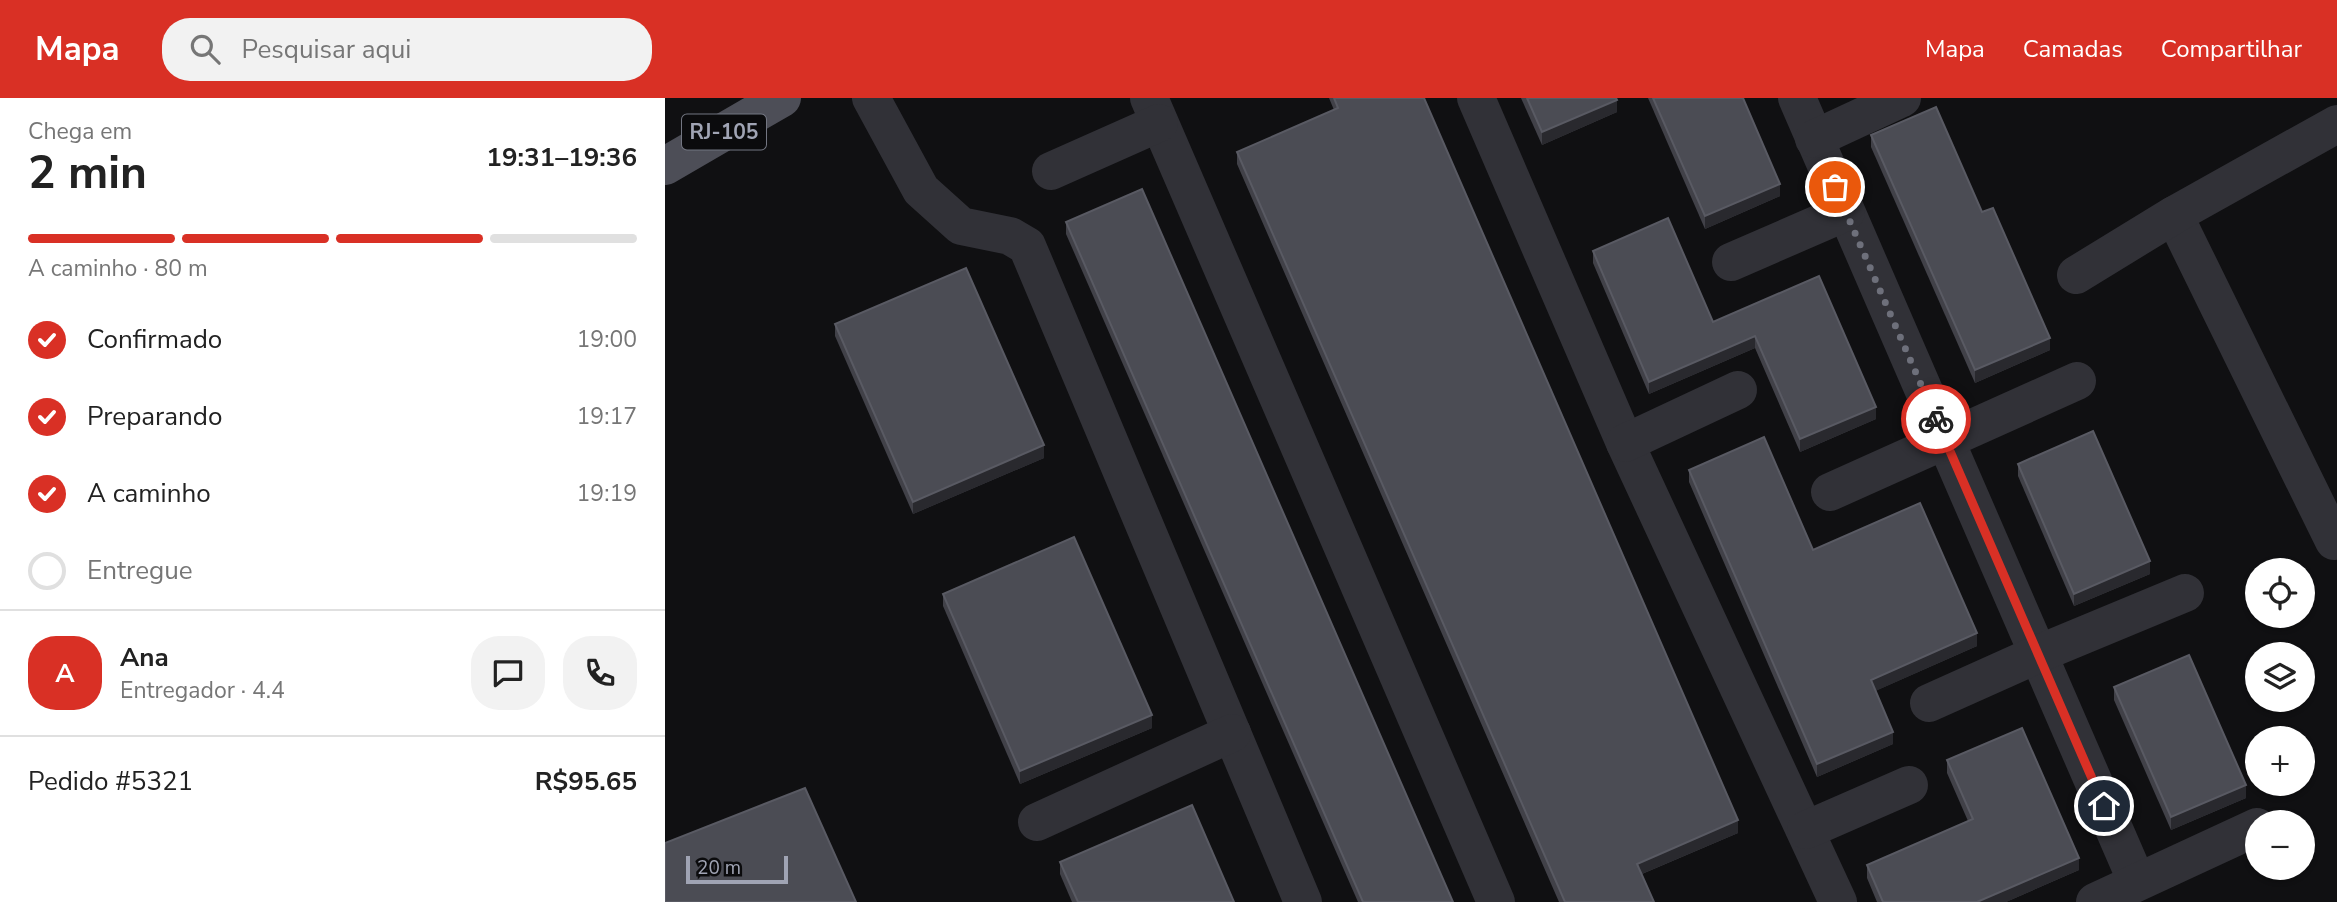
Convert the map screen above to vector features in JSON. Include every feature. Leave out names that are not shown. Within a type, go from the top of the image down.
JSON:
[{"type":"main road","name":"RJ-105","points":[[665,166],[782,98]]},
{"type":"street","points":[[871,98],[922,190],[961,226],[1010,236],[1027,246],[1303,902]]},
{"type":"street","points":[[1476,98],[1625,443],[1806,830],[1827,898]]},
{"type":"street","points":[[1797,98],[2137,882]]},
{"type":"street","points":[[1814,139],[1902,98]]},
{"type":"street","points":[[1051,171],[1154,111],[1496,902]]},
{"type":"street","points":[[2076,275],[2173,215],[2337,124]]},
{"type":"street","points":[[1731,262],[1846,212]]},
{"type":"street","points":[[2173,215],[2334,541]]},
{"type":"street","points":[[1829,492],[2077,381]]},
{"type":"street","points":[[1625,443],[1738,390]]},
{"type":"street","points":[[1929,703],[2185,593]]},
{"type":"street","points":[[1037,822],[1232,733]]},
{"type":"street","points":[[1806,830],[1909,785]]},
{"type":"street","points":[[2095,902],[2245,832]]},
{"type":"building","points":[[1334,98],[1424,98],[1738,820],[1637,864],[1654,902],[1565,902],[1237,152],[1338,108]]},
{"type":"building","points":[[1527,98],[1616,98],[1617,100],[1542,132]]},
{"type":"building","points":[[1653,98],[1743,98],[1780,184],[1705,216]]},
{"type":"building","points":[[1936,107],[1982,212],[1993,208],[2050,338],[1975,370],[1871,135]]},
{"type":"building","points":[[1142,189],[1453,902],[1363,902],[1066,222]]},
{"type":"building","points":[[1668,218],[1713,322],[1819,276],[1876,407],[1800,439],[1755,336],[1649,382],[1593,251]]},
{"type":"building","points":[[966,268],[1044,445],[913,502],[835,324]]},
{"type":"building","points":[[2093,431],[2150,561],[2074,594],[2018,464]]},
{"type":"building","points":[[1764,437],[1813,550],[1920,503],[1977,633],[1871,680],[1893,732],[1817,764],[1689,470]]},
{"type":"building","points":[[1074,537],[1152,715],[1020,771],[943,594]]},
{"type":"building","points":[[2189,655],[2245,785],[2171,817],[2114,687]]},
{"type":"building","points":[[2022,728],[2079,858],[1977,902],[1883,902],[1867,865],[1973,819],[1947,760]]},
{"type":"building","points":[[805,788],[856,902],[665,902],[665,843]]},
{"type":"building","points":[[1192,805],[1234,902],[1078,902],[1060,862]]},
{"type":"way so far","points":[[1835,187],[1936,419]]},
{"type":"route","points":[[1936,419],[2104,806]]}]
